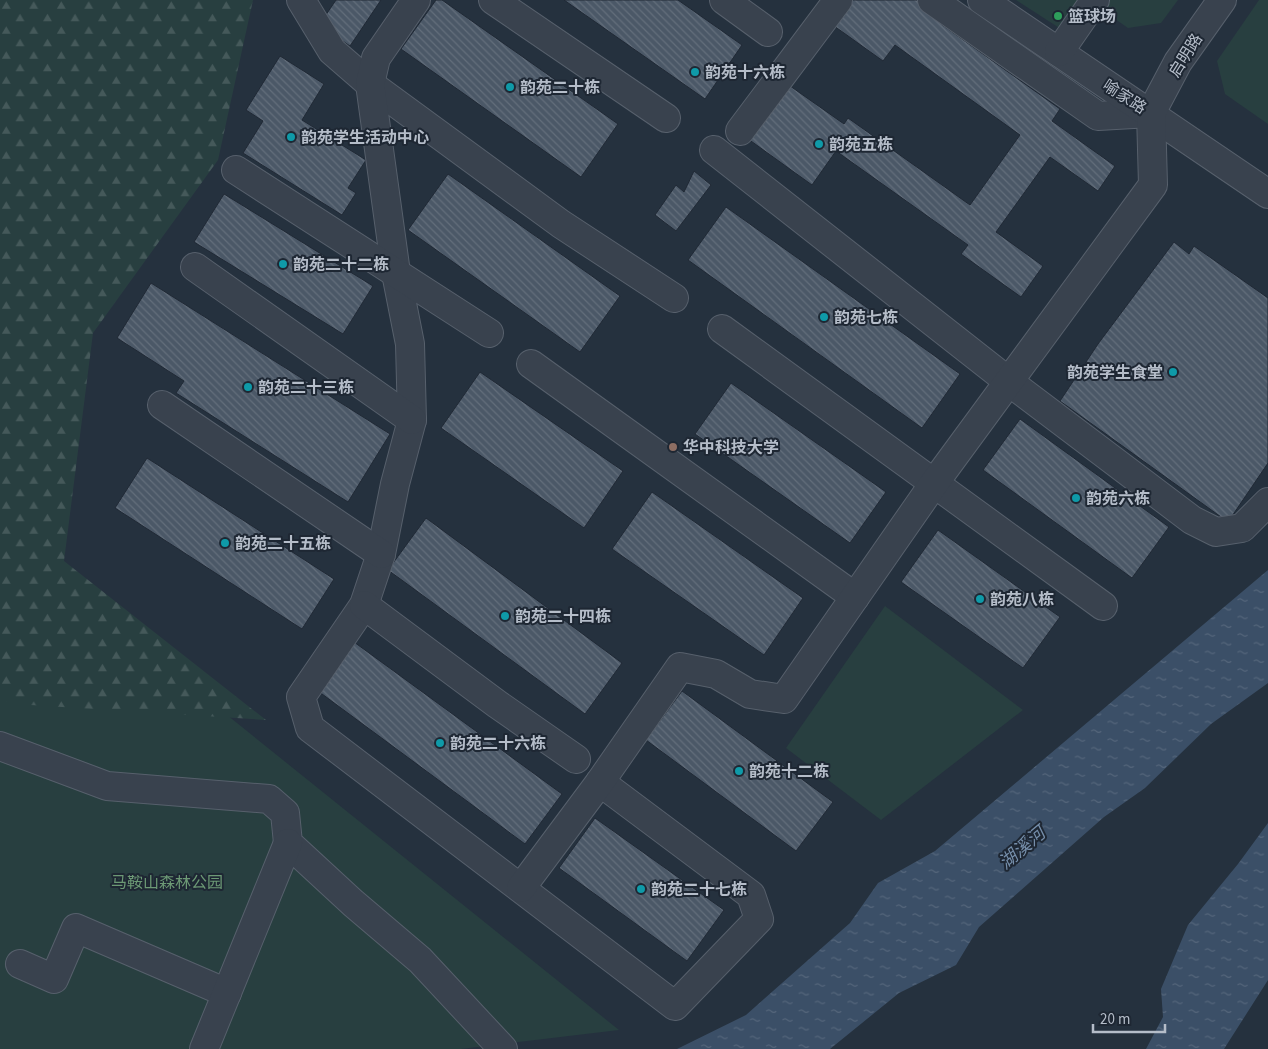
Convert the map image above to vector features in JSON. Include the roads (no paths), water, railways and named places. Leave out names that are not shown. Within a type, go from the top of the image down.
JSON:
[{"type":"street","points":[[301,0],[332,51],[370,84],[561,224],[674,298]]},
{"type":"street","points":[[416,0],[376,58],[370,84],[396,272],[410,344],[412,420],[395,484],[381,554],[364,605],[300,697],[310,728],[675,1006],[759,919],[751,895],[600,782]]},
{"type":"street","points":[[493,0],[666,118]]},
{"type":"street","points":[[724,0],[768,32]]},
{"type":"street","points":[[740,131],[838,0]]},
{"type":"street","points":[[521,888],[600,782],[680,667],[716,674],[750,694],[784,699],[935,482],[1153,185],[1151,113],[1098,116],[932,0]]},
{"type":"street","name":"喻家路","points":[[982,0],[1268,194]]},
{"type":"street","points":[[1059,52],[1095,0]]},
{"type":"street","name":"启明路","points":[[1151,113],[1178,62],[1222,0]]},
{"type":"street","points":[[714,150],[1008,381],[1192,520],[1216,532],[1242,528],[1268,502]]},
{"type":"street","points":[[236,170],[489,333]]},
{"type":"street","points":[[195,267],[412,420]]},
{"type":"street","points":[[722,329],[935,482],[1103,606]]},
{"type":"street","points":[[531,364],[855,597]]},
{"type":"street","points":[[162,405],[381,554]]},
{"type":"street","points":[[364,605],[576,759]]},
{"type":"street","points":[[0,746],[107,786],[269,799],[285,813],[288,843],[204,1049]]},
{"type":"street","points":[[288,843],[353,903],[420,960],[503,1049]]},
{"type":"street","points":[[20,964],[54,979],[76,928],[227,993]]},
{"type":"water","name":"湖溪河","points":[[1268,570],[1268,683],[1211,724],[1145,788],[1104,817],[979,927],[956,965],[899,993],[830,1049],[677,1049],[746,1015],[850,923],[878,883],[935,851]]},
{"type":"water","points":[[1268,823],[1268,980],[1224,1049],[1146,1049],[1163,1017],[1161,989],[1188,925],[1238,864]]},
{"type":"place","name":"篮球场","points":[[1058,16]]},
{"type":"place","name":"韵苑十六栋","points":[[695,72]]},
{"type":"place","name":"韵苑二十栋","points":[[510,87]]},
{"type":"place","name":"韵苑学生活动中心","points":[[291,137]]},
{"type":"place","name":"韵苑五栋","points":[[819,144]]},
{"type":"place","name":"韵苑二十二栋","points":[[283,264]]},
{"type":"place","name":"韵苑七栋","points":[[824,317]]},
{"type":"place","name":"韵苑学生食堂","points":[[1173,372]]},
{"type":"place","name":"韵苑二十三栋","points":[[248,387]]},
{"type":"place","name":"华中科技大学","points":[[673,447]]},
{"type":"place","name":"韵苑六栋","points":[[1076,498]]},
{"type":"place","name":"韵苑二十五栋","points":[[225,543]]},
{"type":"place","name":"韵苑八栋","points":[[980,599]]},
{"type":"place","name":"韵苑二十四栋","points":[[505,616]]},
{"type":"place","name":"韵苑二十六栋","points":[[440,743]]},
{"type":"place","name":"韵苑十二栋","points":[[739,771]]},
{"type":"place","name":"韵苑二十七栋","points":[[641,889]]},
{"type":"park label","name":"马鞍山森林公园","points":[[167,882]]}]
